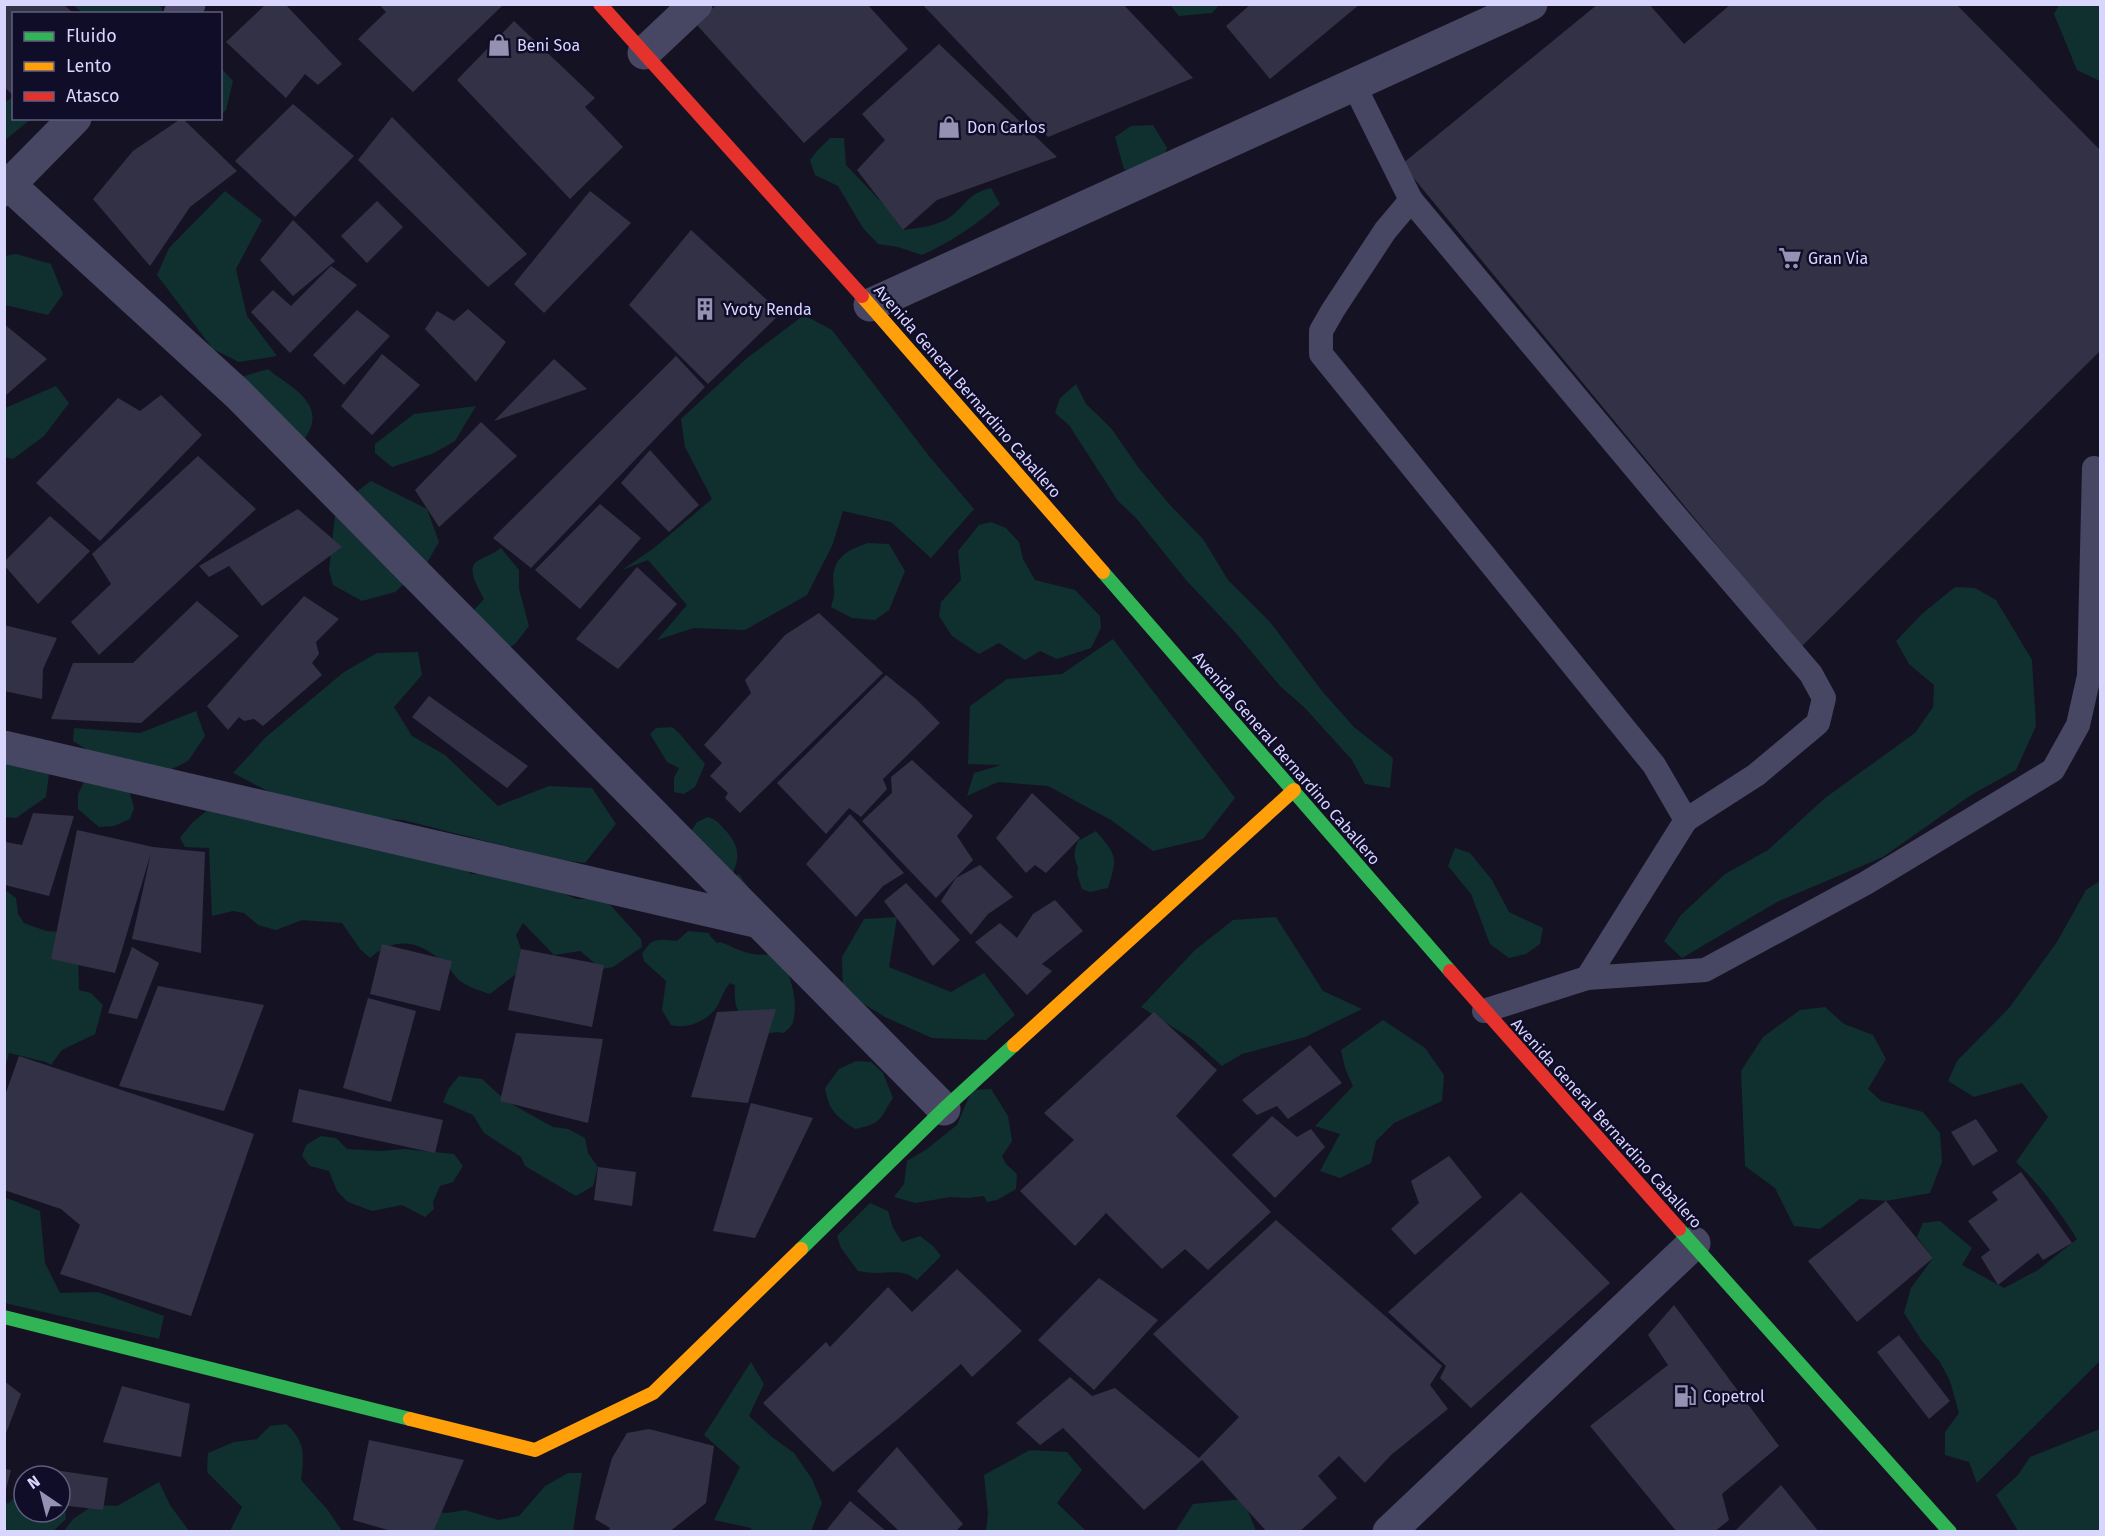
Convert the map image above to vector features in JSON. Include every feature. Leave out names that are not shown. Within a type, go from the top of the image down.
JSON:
[{"type":"main road","name":"Avenida General Bernardino Caballero","points":[[600,4],[870,305],[1484,1011],[1694,1243],[1950,1532]]},
{"type":"main road","points":[[4,1317],[535,1450],[653,1393],[944,1109],[1294,790]]},
{"type":"street","points":[[644,53],[696,4]]},
{"type":"street","points":[[870,305],[1531,4]]},
{"type":"street","points":[[73,120],[6,185],[238,394],[944,1109]]},
{"type":"street","points":[[4,747],[759,922]]},
{"type":"street","points":[[1389,1532],[1694,1243]]},
{"type":"lane","points":[[1354,85],[1412,200],[1667,506],[1811,674],[1824,698],[1818,723],[1756,775],[1686,820],[1587,978]]},
{"type":"lane","points":[[1412,200],[1384,231],[1333,310],[1321,331],[1321,354],[1654,765],[1686,820]]},
{"type":"lane","points":[[1484,1011],[1587,978],[1706,970],[1866,883],[2053,770],[2078,725],[2089,676],[2094,468]]},
{"type":"green space","points":[[73,5],[160,5],[163,12],[82,12]]},
{"type":"green space","points":[[1170,5],[1219,5],[1212,13],[1179,16]]},
{"type":"green space","points":[[2059,5],[2100,5],[2100,81],[2077,70],[2054,14]]},
{"type":"green space","points":[[222,69],[233,81],[226,110],[222,114]]},
{"type":"green space","points":[[12,98],[12,120],[30,120],[5,140],[5,102]]},
{"type":"green space","points":[[1153,125],[1167,148],[1163,158],[1134,173],[1124,169],[1115,137],[1131,126]]},
{"type":"green space","points":[[830,138],[844,138],[846,165],[885,206],[903,230],[942,222],[953,215],[973,195],[983,190],[991,188],[1000,204],[963,232],[922,255],[898,247],[878,244],[863,228],[838,186],[815,175],[810,160]]},
{"type":"green space","points":[[225,191],[262,220],[236,269],[247,316],[277,356],[239,362],[213,349],[157,275],[169,248]]},
{"type":"green space","points":[[16,254],[51,264],[63,294],[48,315],[5,305],[5,256]]},
{"type":"green space","points":[[804,315],[832,330],[929,456],[974,509],[931,558],[891,522],[843,511],[832,546],[807,595],[745,630],[694,628],[657,640],[687,605],[648,560],[622,570],[654,548],[712,499],[685,447],[681,419],[747,358]]},
{"type":"green space","points":[[268,369],[298,392],[309,406],[312,423],[301,445],[238,378]]},
{"type":"green space","points":[[1076,384],[1086,404],[1111,428],[1138,467],[1203,539],[1228,580],[1270,622],[1322,691],[1354,727],[1393,758],[1390,788],[1365,784],[1352,760],[1305,708],[1280,686],[1234,631],[1186,580],[1136,518],[1118,501],[1069,425],[1055,413],[1060,398]]},
{"type":"green space","points":[[56,386],[69,403],[44,436],[13,459],[5,457],[5,408]]},
{"type":"green space","points":[[476,406],[455,441],[432,454],[392,467],[375,453],[375,444],[414,414]]},
{"type":"green space","points":[[371,481],[427,509],[439,542],[425,566],[395,592],[362,601],[333,585],[329,570],[336,507]]},
{"type":"green space","points":[[991,522],[1006,528],[1019,542],[1023,559],[1035,580],[1075,590],[1100,616],[1101,628],[1091,648],[1057,659],[1040,651],[1025,660],[999,643],[979,654],[952,636],[939,616],[941,602],[961,580],[958,551],[979,525]]},
{"type":"green space","points":[[868,543],[889,544],[905,571],[889,610],[875,620],[852,618],[831,607],[836,565],[849,551]]},
{"type":"green space","points":[[501,548],[519,570],[519,589],[529,626],[515,644],[506,649],[473,611],[484,599],[474,578],[475,563]]},
{"type":"green space","points":[[1955,587],[1975,588],[1996,600],[2032,660],[2036,726],[2016,770],[1971,795],[1883,857],[1777,902],[1682,958],[1664,941],[1681,915],[1725,874],[1768,850],[1825,798],[1915,733],[1933,707],[1934,685],[1909,664],[1896,641],[1923,613]]},
{"type":"green space","points":[[1113,639],[1235,798],[1203,839],[1153,851],[1111,820],[1048,786],[998,782],[967,796],[974,773],[1001,765],[968,764],[970,706],[1007,679],[1062,674]]},
{"type":"green space","points":[[418,652],[422,675],[394,707],[412,736],[445,755],[498,806],[549,786],[592,788],[616,824],[585,863],[556,859],[403,820],[350,817],[283,799],[233,773],[266,737],[344,672],[377,653]]},
{"type":"green space","points":[[196,711],[205,736],[188,761],[168,771],[97,756],[73,741],[74,728],[140,733]]},
{"type":"green space","points":[[672,727],[705,764],[695,787],[684,794],[674,792],[674,778],[679,768],[667,762],[650,734],[656,728]]},
{"type":"green space","points":[[5,763],[49,774],[46,797],[16,818],[5,817]]},
{"type":"green space","points":[[86,778],[129,790],[134,808],[130,819],[114,826],[99,827],[78,809],[78,794]]},
{"type":"green space","points":[[216,803],[452,859],[471,874],[497,873],[531,878],[576,899],[605,899],[641,939],[642,947],[613,967],[602,969],[580,951],[554,955],[523,923],[516,935],[521,949],[516,974],[490,994],[460,981],[435,956],[417,946],[399,944],[389,946],[370,958],[360,949],[342,923],[302,920],[276,930],[258,925],[244,913],[233,911],[212,916],[209,848],[185,847],[180,838],[192,823]]},
{"type":"green space","points":[[708,817],[719,823],[734,843],[737,859],[731,877],[739,874],[749,889],[759,922],[688,836],[697,822]]},
{"type":"green space","points":[[1096,831],[1112,852],[1114,863],[1108,888],[1090,892],[1082,889],[1077,874],[1075,851],[1078,841]]},
{"type":"green space","points":[[1455,848],[1470,853],[1492,880],[1509,912],[1543,928],[1540,944],[1526,954],[1509,958],[1490,944],[1471,894],[1448,866]]},
{"type":"green space","points":[[2100,881],[2100,1361],[1977,1483],[1969,1462],[1945,1455],[1945,1432],[1959,1413],[1950,1381],[1940,1362],[1922,1341],[1904,1313],[1911,1288],[1933,1258],[1917,1237],[1923,1223],[1940,1221],[1972,1248],[1962,1265],[2004,1288],[2038,1270],[2077,1239],[2049,1198],[2016,1162],[2048,1117],[2022,1083],[1974,1097],[1948,1081],[1957,1061],[2009,1008],[2057,942],[2086,890]]},
{"type":"green space","points":[[5,890],[16,898],[18,914],[24,923],[46,931],[60,932],[78,950],[79,990],[91,993],[103,1005],[95,1034],[62,1050],[51,1065],[9,1053],[5,1068]]},
{"type":"green space","points":[[897,917],[889,967],[951,992],[984,973],[1015,1015],[986,1040],[932,1038],[885,1017],[843,991],[842,957],[864,919]]},
{"type":"green space","points":[[1276,917],[1323,991],[1362,1009],[1305,1037],[1242,1054],[1222,1066],[1193,1040],[1141,1007],[1195,950],[1233,920]]},
{"type":"green space","points":[[688,931],[709,933],[717,943],[720,942],[748,953],[779,954],[790,978],[795,1005],[792,1023],[784,1033],[765,1034],[745,1019],[738,1010],[735,985],[730,983],[718,1005],[704,1019],[691,1025],[671,1025],[662,1010],[666,981],[644,961],[642,954],[656,940],[677,941]]},
{"type":"green space","points":[[1825,1007],[1844,1024],[1873,1035],[1886,1059],[1868,1089],[1881,1101],[1923,1112],[1940,1133],[1942,1162],[1930,1193],[1886,1201],[1860,1199],[1820,1229],[1794,1226],[1775,1188],[1745,1166],[1741,1071],[1763,1037],[1800,1010]]},
{"type":"green space","points":[[1383,1020],[1425,1048],[1444,1075],[1442,1101],[1394,1123],[1376,1141],[1371,1163],[1340,1178],[1320,1171],[1340,1134],[1315,1126],[1353,1086],[1345,1068],[1341,1050]]},
{"type":"green space","points":[[856,1061],[871,1062],[883,1073],[893,1098],[879,1119],[870,1125],[855,1129],[831,1108],[825,1088],[839,1069]]},
{"type":"green space","points":[[459,1076],[482,1079],[506,1101],[553,1127],[568,1129],[585,1138],[588,1153],[598,1167],[593,1186],[576,1196],[525,1166],[521,1157],[484,1133],[473,1115],[443,1102],[449,1088]]},
{"type":"green space","points":[[991,1089],[1008,1116],[1012,1141],[1002,1156],[1006,1164],[1017,1174],[1016,1189],[997,1200],[987,1202],[984,1196],[950,1197],[916,1203],[894,1197],[904,1184],[907,1161],[927,1149],[957,1125],[972,1090]]},
{"type":"green space","points":[[321,1136],[336,1138],[347,1149],[381,1151],[404,1149],[454,1154],[463,1166],[453,1182],[440,1186],[433,1202],[434,1209],[425,1217],[402,1205],[372,1211],[348,1202],[337,1191],[329,1171],[310,1166],[302,1156],[306,1145]]},
{"type":"green space","points":[[4,1197],[40,1211],[45,1263],[60,1293],[98,1292],[164,1316],[159,1339],[5,1303]]},
{"type":"green space","points":[[870,1203],[888,1211],[893,1228],[902,1242],[920,1236],[941,1256],[917,1280],[899,1272],[858,1271],[841,1248],[837,1236]]},
{"type":"green space","points":[[751,1362],[764,1384],[749,1416],[794,1453],[812,1479],[822,1503],[811,1531],[752,1531],[751,1528],[714,1520],[740,1467],[704,1435]]},
{"type":"green space","points":[[286,1424],[293,1430],[302,1450],[301,1480],[327,1509],[342,1531],[230,1531],[242,1507],[207,1472],[208,1453],[234,1442],[257,1439],[270,1426]]},
{"type":"green space","points":[[2100,1429],[2100,1531],[2018,1531],[1996,1495],[2018,1475],[2030,1457]]},
{"type":"green space","points":[[1030,1450],[1067,1452],[1082,1470],[1057,1503],[1086,1531],[986,1531],[988,1513],[984,1475]]},
{"type":"green space","points":[[568,1473],[582,1473],[573,1531],[423,1532],[429,1511],[447,1513],[465,1510],[498,1520],[519,1516],[545,1486]]},
{"type":"green space","points":[[159,1482],[170,1505],[189,1531],[63,1532],[69,1524],[72,1524],[73,1519],[94,1505],[117,1506]]},
{"type":"green space","points":[[1243,1499],[1256,1531],[1175,1532],[1193,1504]]},
{"type":"green space","points":[[12,1500],[12,1524],[61,1524],[53,1531],[5,1531],[4,1504]]},
{"type":"building","points":[[4,4],[63,4],[72,12],[12,12],[12,94],[4,87]]},
{"type":"building","points":[[266,4],[285,4],[342,64],[318,85],[305,74],[286,98],[226,42]]},
{"type":"building","points":[[379,4],[504,4],[413,92],[358,39],[386,12]]},
{"type":"building","points":[[717,4],[867,4],[908,49],[804,143],[696,24]]},
{"type":"building","points":[[922,4],[1123,4],[1193,78],[1048,137]]},
{"type":"building","points":[[1251,4],[1360,4],[1270,79],[1226,26]]},
{"type":"building","name":"Gran Via","points":[[1598,4],[1649,4],[1684,44],[1731,4],[1956,4],[2100,150],[2100,351],[1801,647],[1402,164]]},
{"type":"building","points":[[514,21],[595,98],[585,107],[623,147],[570,199],[457,80]]},
{"type":"building","name":"Don Carlos","points":[[939,44],[1057,157],[937,200],[903,230],[857,170],[885,140],[862,114]]},
{"type":"building","points":[[293,104],[354,156],[295,217],[235,161]]},
{"type":"building","points":[[392,117],[527,254],[488,287],[358,160]]},
{"type":"building","points":[[179,120],[184,120],[237,171],[190,207],[150,266],[93,199],[133,151]]},
{"type":"building","points":[[590,191],[631,223],[544,313],[514,284]]},
{"type":"building","points":[[377,201],[403,227],[367,263],[341,236]]},
{"type":"building","points":[[293,220],[335,261],[293,296],[260,260]]},
{"type":"building","name":"Yvoty Renda","points":[[691,230],[781,313],[708,384],[629,305]]},
{"type":"building","points":[[331,266],[357,285],[290,353],[251,312],[273,290],[291,306]]},
{"type":"building","points":[[468,309],[506,342],[476,382],[425,329],[437,311],[454,321]]},
{"type":"building","points":[[357,310],[390,336],[344,385],[313,355]]},
{"type":"building","points":[[4,324],[47,359],[4,397]]},
{"type":"building","points":[[382,354],[420,385],[372,435],[341,406]]},
{"type":"building","points":[[676,356],[705,387],[531,568],[493,538]]},
{"type":"building","points":[[554,359],[587,389],[494,421]]},
{"type":"building","points":[[161,395],[202,435],[100,541],[36,483],[118,398],[140,411]]},
{"type":"building","points":[[481,422],[517,456],[439,527],[415,490]]},
{"type":"building","points":[[650,450],[699,505],[669,532],[621,483]]},
{"type":"building","points":[[198,456],[256,509],[99,655],[71,622],[111,584],[92,554]]},
{"type":"building","points":[[600,504],[641,538],[580,609],[535,570]]},
{"type":"building","points":[[298,509],[342,547],[262,606],[229,566],[209,577],[199,566]]},
{"type":"building","points":[[50,516],[90,551],[38,604],[4,565],[4,562]]},
{"type":"building","points":[[637,567],[677,604],[618,669],[576,639]]},
{"type":"building","points":[[304,596],[339,619],[316,642],[319,654],[312,663],[322,675],[263,726],[254,719],[244,721],[239,717],[228,730],[207,706]]},
{"type":"building","points":[[197,601],[239,636],[141,723],[51,719],[73,663],[133,663]]},
{"type":"building","points":[[819,613],[883,673],[740,813],[725,798],[728,793],[710,776],[722,763],[704,745],[751,693],[745,680],[785,635]]},
{"type":"building","points":[[4,625],[57,638],[43,669],[42,699],[4,691]]},
{"type":"building","points":[[886,675],[916,699],[940,723],[883,779],[887,789],[861,817],[849,808],[826,834],[777,783]]},
{"type":"building","points":[[429,696],[528,766],[507,788],[412,717]]},
{"type":"building","points":[[912,760],[973,816],[957,836],[973,860],[936,898],[862,821],[892,793],[891,777]]},
{"type":"building","points":[[1032,793],[1080,838],[1046,873],[1035,865],[1026,873],[996,838]]},
{"type":"building","points":[[33,813],[74,816],[49,896],[5,885],[5,842],[22,845]]},
{"type":"building","points":[[850,814],[904,873],[883,886],[856,917],[806,864]]},
{"type":"building","points":[[77,830],[153,847],[205,852],[201,953],[132,939],[151,853],[115,973],[51,959]]},
{"type":"building","points":[[980,865],[1013,897],[988,914],[971,935],[941,901],[956,878]]},
{"type":"building","points":[[906,883],[960,940],[933,966],[884,901]]},
{"type":"building","points":[[1055,900],[1083,931],[1042,964],[1052,971],[1027,995],[975,942],[1000,923],[1017,938],[1033,914]]},
{"type":"building","points":[[382,944],[452,961],[440,1011],[370,994]]},
{"type":"building","points":[[132,947],[159,963],[137,1019],[108,1013]]},
{"type":"building","points":[[521,949],[604,965],[592,1027],[508,1010]]},
{"type":"building","points":[[158,986],[264,1005],[224,1111],[119,1086]]},
{"type":"building","points":[[368,998],[416,1011],[391,1102],[343,1088]]},
{"type":"building","points":[[776,1009],[748,1103],[691,1097],[717,1012]]},
{"type":"building","points":[[1154,1012],[1217,1070],[1176,1116],[1271,1212],[1208,1270],[1185,1249],[1162,1269],[1106,1213],[1075,1246],[1020,1191],[1074,1140],[1044,1113]]},
{"type":"building","points":[[516,1033],[603,1039],[588,1123],[500,1101]]},
{"type":"building","points":[[1310,1045],[1342,1083],[1288,1119],[1277,1106],[1257,1115],[1242,1100]]},
{"type":"building","points":[[19,1056],[254,1134],[191,1316],[60,1274],[80,1225],[61,1209],[4,1190],[4,1098]]},
{"type":"building","points":[[299,1089],[443,1120],[435,1153],[292,1122]]},
{"type":"building","points":[[751,1103],[813,1118],[755,1238],[713,1231]]},
{"type":"building","points":[[1272,1116],[1297,1137],[1311,1129],[1325,1147],[1275,1198],[1232,1155]]},
{"type":"building","points":[[1976,1119],[1998,1151],[1973,1166],[1951,1132]]},
{"type":"building","points":[[1449,1156],[1482,1197],[1415,1255],[1391,1229],[1419,1203],[1411,1181]]},
{"type":"building","points":[[598,1167],[636,1172],[632,1206],[594,1200]]},
{"type":"building","points":[[2021,1172],[2072,1243],[2043,1260],[2038,1253],[1998,1285],[1981,1257],[1990,1250],[1968,1221],[1998,1200],[1992,1192]]},
{"type":"building","points":[[1521,1192],[1610,1283],[1471,1408],[1440,1378],[1446,1366],[1388,1312]]},
{"type":"building","points":[[1886,1201],[1933,1258],[1857,1322],[1808,1261]]},
{"type":"building","points":[[1276,1220],[1442,1366],[1430,1385],[1448,1409],[1391,1455],[1365,1483],[1339,1456],[1318,1476],[1337,1498],[1299,1532],[1267,1532],[1202,1460],[1144,1510],[1063,1428],[1040,1445],[1016,1423],[1070,1377],[1092,1396],[1115,1388],[1199,1458],[1239,1417],[1153,1334]]},
{"type":"building","points":[[957,1269],[1022,1331],[972,1377],[961,1364],[833,1472],[763,1403],[826,1342],[830,1347],[888,1287],[912,1312]]},
{"type":"building","points":[[1099,1278],[1158,1320],[1094,1390],[1038,1340]]},
{"type":"building","name":"Copetrol","points":[[1674,1305],[1779,1446],[1722,1494],[1729,1520],[1714,1532],[1677,1532],[1590,1426],[1668,1365],[1648,1335]]},
{"type":"building","points":[[1899,1335],[1950,1401],[1929,1419],[1877,1352]]},
{"type":"building","points":[[4,1381],[21,1394],[5,1436],[4,1436]]},
{"type":"building","points":[[122,1386],[190,1404],[181,1457],[103,1442]]},
{"type":"building","points":[[649,1429],[714,1446],[706,1503],[669,1532],[608,1532],[610,1528],[595,1519],[612,1458],[627,1433]]},
{"type":"building","points":[[369,1440],[464,1460],[433,1532],[395,1532],[353,1520]]},
{"type":"building","points":[[897,1447],[963,1524],[955,1532],[900,1532],[857,1491]]},
{"type":"building","points":[[4,1469],[11,1470],[5,1493],[4,1493]]},
{"type":"building","points":[[72,1473],[108,1478],[103,1510],[72,1506]]},
{"type":"building","points":[[1781,1485],[1819,1532],[1734,1532]]},
{"type":"building","points":[[850,1501],[887,1532],[825,1532]]},
{"type":"traffic: fast","points":[[1103,572],[1450,971]]},
{"type":"traffic: fast","points":[[801,1249],[944,1109],[1014,1045]]},
{"type":"traffic: fast","points":[[1679,1229],[1950,1532]]},
{"type":"traffic: fast","points":[[4,1317],[410,1419]]},
{"type":"traffic: slow","points":[[862,296],[1103,572]]},
{"type":"traffic: slow","points":[[1014,1045],[1294,790]]},
{"type":"traffic: slow","points":[[410,1419],[535,1450],[653,1393],[801,1249]]},
{"type":"traffic: jam","points":[[600,4],[862,296]]},
{"type":"traffic: jam","points":[[1450,971],[1679,1229]]},
{"type":"place","name":"Beni Soa","points":[[499,45]]},
{"type":"place","name":"Don Carlos","points":[[949,127]]},
{"type":"place","name":"Gran Via","points":[[1790,258]]},
{"type":"place","name":"Yvoty Renda","points":[[705,309]]},
{"type":"place","name":"Copetrol","points":[[1685,1396]]}]
